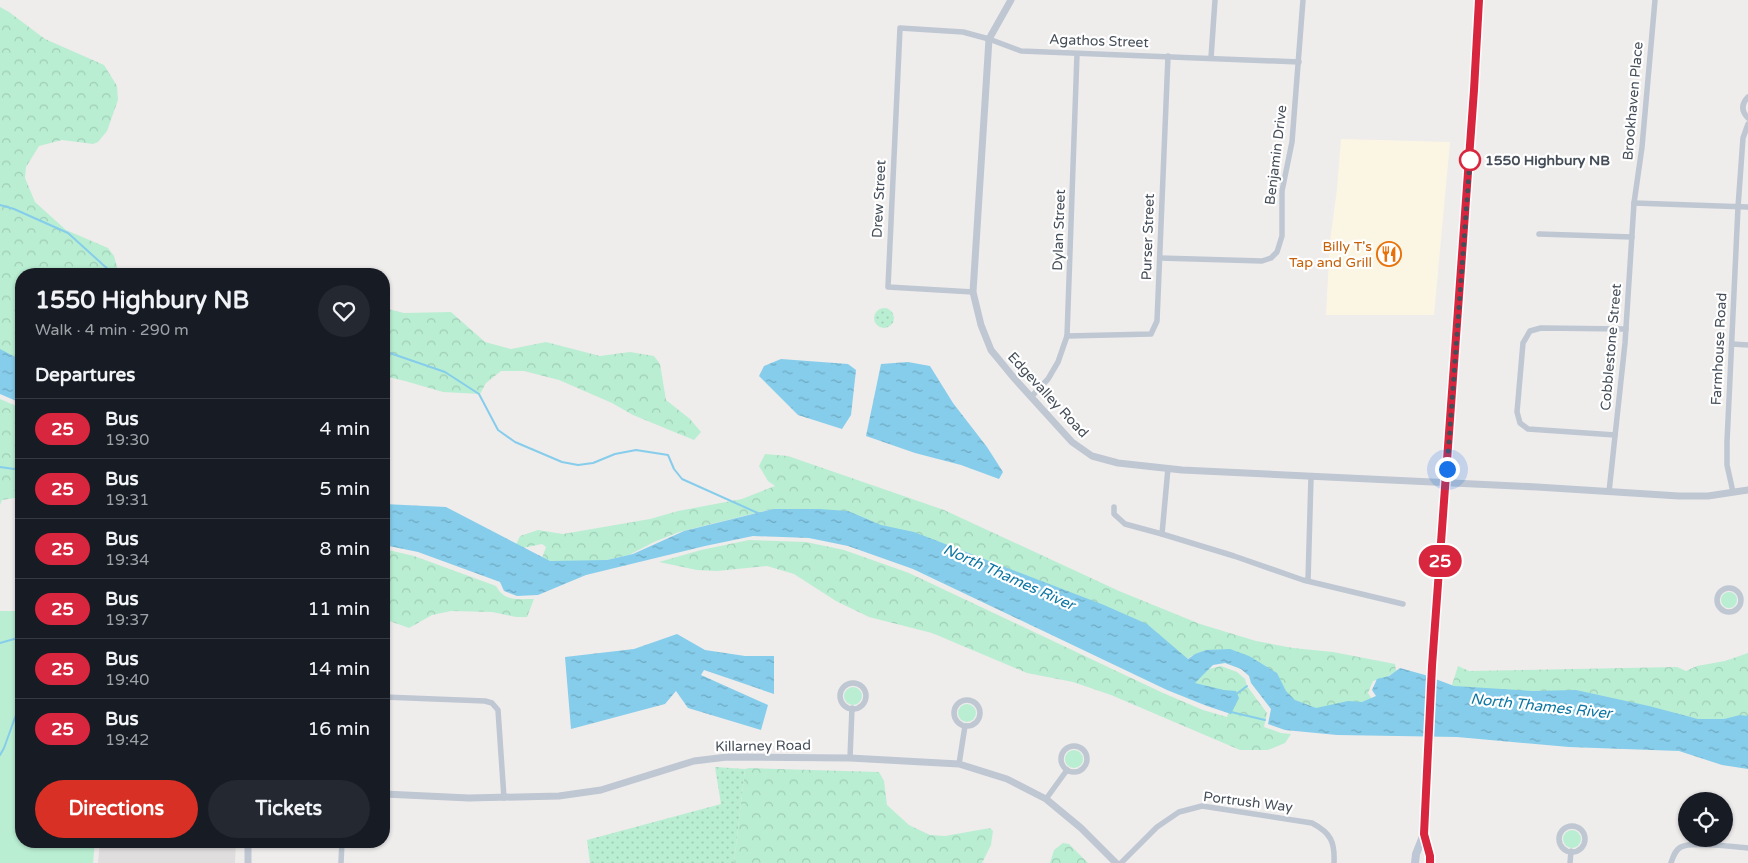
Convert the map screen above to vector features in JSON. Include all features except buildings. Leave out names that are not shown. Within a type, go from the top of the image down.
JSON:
[{"type":"main road","points":[[1430,863],[1424,834],[1432,666],[1479,0]]},
{"type":"main road","points":[[1415,863],[1416,854],[1424,834]]},
{"type":"street","name":"Edgevalley Road","points":[[1011,0],[989,39],[973,292],[981,325],[991,350],[1072,442],[1092,456],[1118,463],[1168,468],[1446,484],[1678,496],[1708,496],[1748,490]]},
{"type":"street","points":[[1211,58],[1215,0]]},
{"type":"street","name":"Benjamin Drive","points":[[1160,258],[1262,261],[1271,258],[1277,252],[1282,236],[1282,191],[1292,142],[1303,0]]},
{"type":"street","name":"Brookhaven Place","points":[[1634,204],[1642,147],[1655,0]]},
{"type":"street","name":"Agathos Street","points":[[900,28],[963,32],[989,39],[1020,51],[1299,62]]},
{"type":"street","name":"Drew Street","points":[[900,28],[888,287],[973,292]]},
{"type":"street","name":"Dylan Street","points":[[1031,397],[1048,379],[1058,362],[1067,336],[1077,54]]},
{"type":"street","name":"Purser Street","points":[[1067,336],[1151,334],[1157,321],[1168,56]]},
{"type":"street","points":[[1748,97],[1743,104],[1744,113],[1748,118]]},
{"type":"street","name":"Farmhouse Road","points":[[1733,492],[1727,465],[1738,207],[1743,138],[1748,124]]},
{"type":"street","points":[[1634,204],[1748,207]]},
{"type":"street","name":"Cobblestone Street","points":[[1609,492],[1626,329],[1634,204]]},
{"type":"street","points":[[1539,234],[1632,237]]},
{"type":"street","points":[[1615,435],[1528,429],[1520,423],[1517,412],[1523,343],[1530,331],[1541,328],[1626,329]]},
{"type":"street","points":[[1732,344],[1748,345]]},
{"type":"street","points":[[1162,534],[1168,468]]},
{"type":"street","points":[[1308,582],[1311,477]]},
{"type":"street","points":[[1114,507],[1114,514],[1125,524],[1234,556],[1308,582],[1403,604]]},
{"type":"street","points":[[1724,588],[1732,588],[1739,592],[1741,596],[1741,604],[1732,612],[1724,611],[1718,605],[1717,597],[1724,588]]},
{"type":"street","points":[[1741,596],[1748,594]]},
{"type":"street","points":[[857,684],[864,688],[866,696],[860,707],[852,708],[842,701],[841,693],[845,686],[857,684]]},
{"type":"street","points":[[390,697],[486,701],[492,704],[498,710],[504,798]]},
{"type":"street","points":[[966,701],[977,706],[979,714],[973,724],[965,726],[958,722],[954,715],[958,704],[966,701]]},
{"type":"street","points":[[850,758],[852,708]]},
{"type":"street","points":[[959,764],[965,726]]},
{"type":"street","points":[[1071,747],[1079,747],[1085,753],[1085,765],[1075,772],[1067,770],[1061,759],[1064,751],[1071,747]]},
{"type":"street","name":"Killarney Road","points":[[390,794],[504,798],[559,796],[601,790],[694,761],[727,756],[850,758],[959,764],[1007,779],[1046,799],[1081,828],[1116,863]]},
{"type":"street","points":[[1046,799],[1067,770]]},
{"type":"street","name":"Portrush Way","points":[[1121,863],[1158,827],[1179,812],[1202,806],[1312,823],[1327,832],[1331,839],[1335,848],[1334,863]]},
{"type":"street","points":[[1572,826],[1583,831],[1585,839],[1579,850],[1571,851],[1564,848],[1560,840],[1562,832],[1572,826]]},
{"type":"street","points":[[1671,863],[1674,854],[1680,848],[1690,844],[1748,848]]},
{"type":"street","points":[[248,848],[248,863]]},
{"type":"street","points":[[341,863],[342,848]]},
{"type":"street","points":[[1570,863],[1571,851]]},
{"type":"shaded area","points":[[1341,139],[1450,142],[1434,315],[1326,315],[1330,241]]},
{"type":"shaded area","points":[[99,848],[236,848],[235,863],[98,863]]},
{"type":"green space","points":[[0,7],[45,39],[104,65],[117,86],[118,100],[107,131],[98,142],[93,144],[62,140],[39,146],[26,167],[25,178],[35,202],[66,230],[108,248],[114,256],[117,268],[15,268],[15,362],[0,353]]},
{"type":"green space","points":[[884,308],[891,311],[894,318],[891,325],[884,328],[877,325],[874,318],[877,311]]},
{"type":"green space","points":[[390,310],[404,313],[451,312],[485,342],[511,349],[546,342],[600,356],[630,352],[654,356],[660,364],[666,400],[690,419],[701,432],[694,440],[633,415],[612,403],[559,380],[524,371],[501,371],[486,383],[480,394],[443,392],[390,377]]},
{"type":"green space","points":[[0,399],[15,405],[15,498],[2,500],[0,505]]},
{"type":"green space","points":[[765,454],[788,456],[944,510],[1119,591],[1200,624],[1256,641],[1293,648],[1333,652],[1395,664],[1396,671],[1385,678],[1373,681],[1368,693],[1372,699],[1358,704],[1312,710],[1292,702],[1274,675],[1202,653],[1191,656],[1184,662],[816,509],[768,510],[679,532],[629,555],[603,561],[547,563],[542,558],[546,547],[542,544],[518,549],[515,547],[520,536],[538,530],[563,534],[650,519],[678,511],[742,499],[775,486],[768,481],[759,466]]},
{"type":"green space","points":[[749,540],[806,542],[844,550],[909,573],[1163,693],[1203,710],[1227,717],[1229,711],[1191,686],[1209,669],[1221,666],[1237,672],[1245,679],[1247,686],[1267,713],[1264,727],[1281,733],[1291,734],[1285,743],[1268,750],[1240,750],[1111,695],[1073,682],[1027,673],[932,633],[869,617],[836,601],[794,574],[767,566],[717,571],[697,570],[659,562],[701,550]]},
{"type":"green space","points":[[390,550],[414,556],[496,586],[507,597],[534,599],[527,617],[516,617],[492,612],[451,611],[432,615],[409,628],[390,621]]},
{"type":"green space","points":[[1726,592],[1732,592],[1737,597],[1735,606],[1726,608],[1721,603],[1721,597]]},
{"type":"green space","points":[[0,611],[15,611],[15,848],[94,848],[93,863],[0,863]]},
{"type":"green space","points":[[1748,653],[1748,719],[1694,722],[1529,693],[1451,688],[1458,666],[1469,671],[1677,667],[1686,671],[1697,666],[1725,661]]},
{"type":"green space","points":[[853,687],[859,690],[862,696],[859,702],[853,705],[847,702],[844,696],[847,690]]},
{"type":"green space","points":[[967,704],[973,707],[976,713],[973,719],[967,722],[961,719],[958,713],[961,707]]},
{"type":"green space","points":[[1074,750],[1080,753],[1083,759],[1080,765],[1074,768],[1068,765],[1065,759],[1068,753]]},
{"type":"green space","points":[[715,767],[745,769],[734,863],[590,863],[587,840],[721,804]]},
{"type":"green space","points":[[745,769],[879,772],[884,781],[887,805],[909,825],[930,835],[945,836],[990,828],[993,831],[991,845],[982,863],[734,863]]},
{"type":"green space","points":[[1572,830],[1578,833],[1581,839],[1578,845],[1572,848],[1566,845],[1563,839],[1566,833]]},
{"type":"green space","points":[[1063,843],[1069,844],[1088,863],[1050,863],[1054,850]]},
{"type":"water","points":[[0,349],[15,357],[15,400],[0,394]]},
{"type":"water","points":[[781,359],[848,364],[856,370],[851,415],[842,429],[798,415],[759,376],[764,366]]},
{"type":"water","points":[[908,362],[930,366],[953,403],[987,447],[1003,472],[999,479],[961,465],[915,453],[866,436],[881,364]]},
{"type":"water","name":"North Thames River","points":[[390,504],[446,507],[550,561],[607,560],[633,554],[684,531],[773,509],[848,511],[881,525],[914,532],[1104,605],[1147,624],[1188,659],[1206,650],[1230,649],[1249,656],[1277,673],[1286,691],[1295,700],[1316,708],[1348,701],[1362,702],[1376,696],[1372,690],[1377,679],[1389,676],[1400,668],[1454,686],[1533,691],[1576,690],[1698,719],[1724,719],[1740,715],[1748,716],[1748,769],[1722,765],[1679,751],[1569,747],[1457,737],[1337,735],[1285,730],[1268,724],[1271,709],[1251,683],[1249,676],[1241,669],[1225,663],[1213,665],[1195,683],[1236,691],[1239,698],[1231,714],[1167,690],[913,569],[848,546],[809,538],[753,536],[586,575],[538,595],[517,596],[504,591],[500,582],[418,552],[390,546]]},
{"type":"water","points":[[677,634],[705,650],[745,656],[774,656],[774,694],[704,670],[701,675],[768,705],[761,730],[688,708],[676,691],[665,704],[571,729],[565,657],[634,649]]},
{"type":"waterway","points":[[0,205],[14,209],[68,233],[107,268]]},
{"type":"waterway","points":[[390,353],[445,372],[479,394],[498,430],[515,442],[562,462],[578,465],[593,463],[615,454],[636,450],[668,455],[674,469],[682,479],[760,514]]},
{"type":"waterway","points":[[0,467],[15,469]]},
{"type":"waterway","points":[[0,643],[15,639]]},
{"type":"waterway","points":[[1235,695],[1247,686]]},
{"type":"waterway","name":"North Thames River","points":[[1231,712],[1265,720]]},
{"type":"waterway","points":[[0,755],[15,718]]},
{"type":"bus line","name":"25","points":[[1430,863],[1424,834],[1432,666],[1446,494],[1479,0]]},
{"type":"place","name":"1550 Highbury NB","points":[[1470,160]]},
{"type":"place","name":"Billy T's Tap and Grill","points":[[1389,254]]},
{"type":"route","points":[[1447,469],[1470,160]]}]
